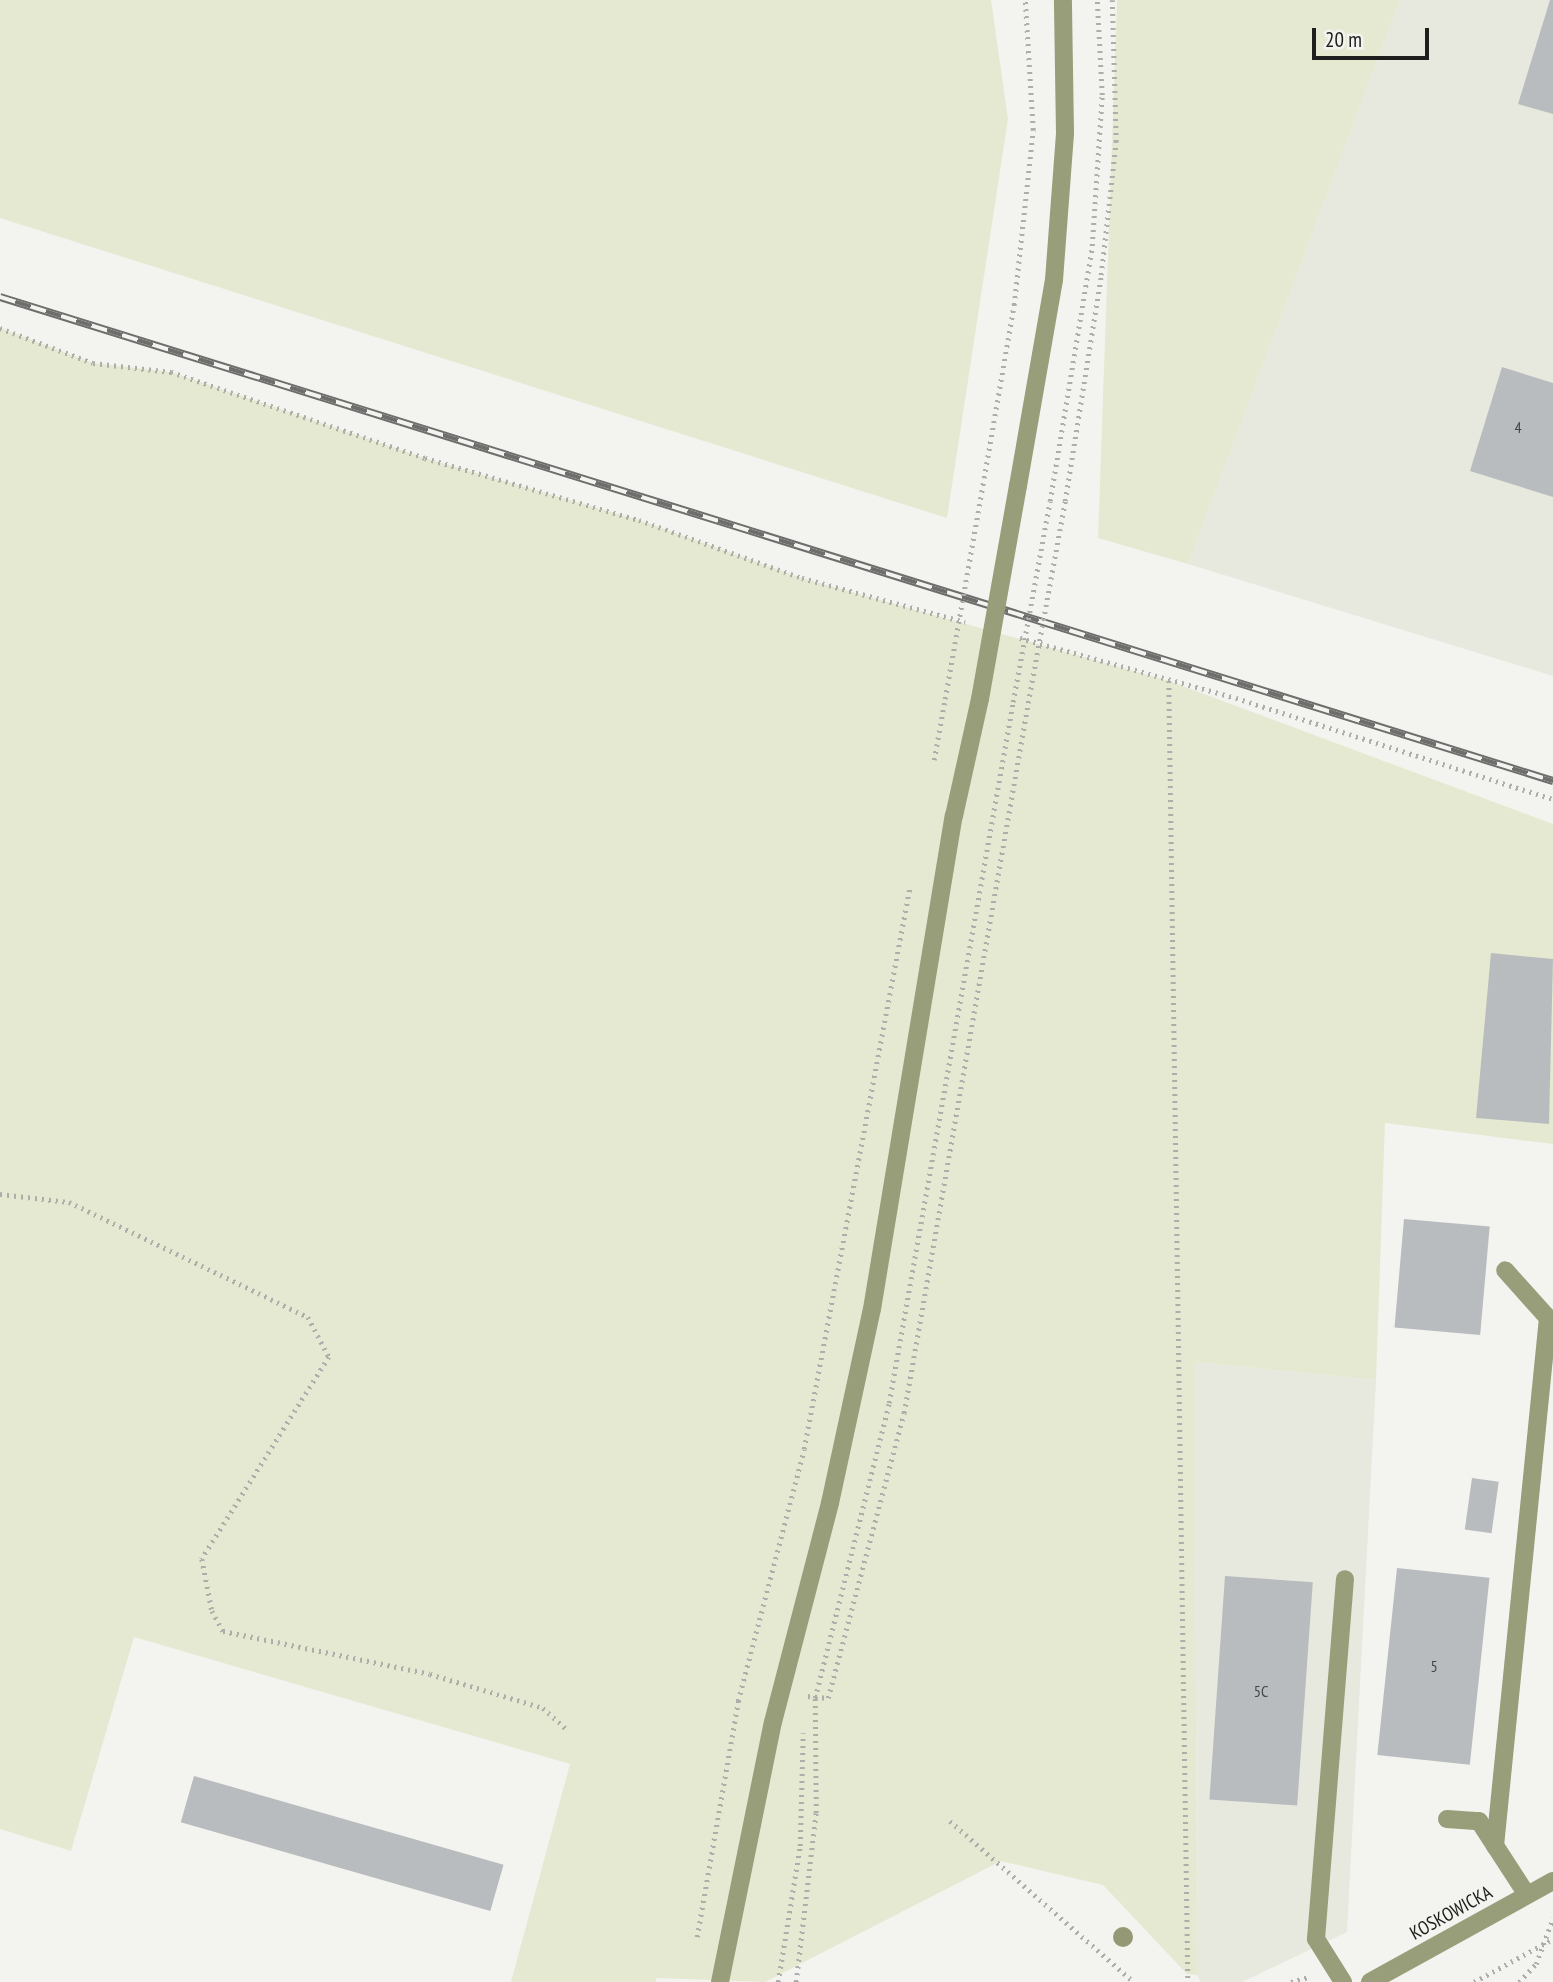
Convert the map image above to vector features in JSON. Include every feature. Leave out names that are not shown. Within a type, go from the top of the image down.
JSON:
[{"type":"street","points":[[720,1982],[728,1935],[872,1309],[954,816],[980,699],[1054,280],[1065,134],[1063,0]]},
{"type":"street","points":[[1495,1846],[1548,1318],[1505,1270]]},
{"type":"street","points":[[1343,1982],[1316,1940],[1345,1579]]},
{"type":"street","points":[[1447,1819],[1479,1821],[1527,1895]]},
{"type":"street","name":"KOSKOWICKA","points":[[1370,1982],[1553,1881]]},
{"type":"street","points":[[728,1935],[733,1982]]},
{"type":"path","points":[[932,767],[1014,305],[1033,130],[1025,0]]},
{"type":"path","points":[[804,1706],[805,1696],[828,1698],[904,1413],[1065,501],[1116,142],[1112,0]]},
{"type":"path","points":[[0,328],[93,363],[171,372],[425,458],[639,520],[802,578],[967,623]]},
{"type":"path","points":[[1013,702],[1051,501]]},
{"type":"path","points":[[1013,636],[1236,698],[1553,799]]},
{"type":"path","points":[[1169,681],[1188,1982]]},
{"type":"path","points":[[696,1943],[738,1701],[804,1449],[912,876]]},
{"type":"path","points":[[0,1194],[69,1202],[308,1317],[329,1357],[202,1559],[212,1611],[223,1631],[430,1674],[543,1708],[565,1728]]},
{"type":"path","points":[[778,1982],[800,1846],[803,1726]]},
{"type":"path","points":[[950,1821],[1134,1982]]},
{"type":"path","points":[[1519,1982],[1536,1965],[1553,1918]]},
{"type":"path","points":[[1474,1982],[1553,1939]]},
{"type":"shaded area","points":[[1400,0],[1553,0],[1553,676],[1188,564]]},
{"type":"shaded area","points":[[1195,1362],[1376,1380],[1347,1932],[1242,1982],[1201,1982],[1197,1975]]},
{"type":"green space","points":[[0,0],[991,0],[1008,119],[947,518],[0,218]]},
{"type":"green space","points":[[1117,0],[1400,0],[1188,564],[1098,538]]},
{"type":"green space","points":[[0,328],[93,363],[171,372],[425,458],[639,520],[802,578],[1169,681],[1553,824],[1553,1144],[1385,1123],[1376,1380],[1195,1362],[1197,1975],[1187,1974],[1103,1885],[1001,1861],[765,1982],[657,1978],[655,1982],[511,1982],[570,1764],[134,1637],[71,1851],[0,1829]]},
{"type":"building","points":[[1550,0],[1553,0],[1553,114],[1518,104]]},
{"type":"building","points":[[1502,367],[1553,383],[1553,497],[1470,471]]},
{"type":"building","points":[[1491,953],[1553,959],[1549,1124],[1476,1118]]},
{"type":"building","points":[[1404,1219],[1490,1226],[1480,1335],[1395,1328]]},
{"type":"building","points":[[1472,1478],[1499,1482],[1492,1533],[1465,1529]]},
{"type":"building","points":[[1397,1568],[1489,1578],[1470,1765],[1377,1755]]},
{"type":"building","points":[[1225,1576],[1313,1582],[1297,1806],[1209,1799]]},
{"type":"building","points":[[194,1776],[504,1865],[490,1911],[181,1822]]},
{"type":"railway","points":[[0,297],[1553,781]]}]
